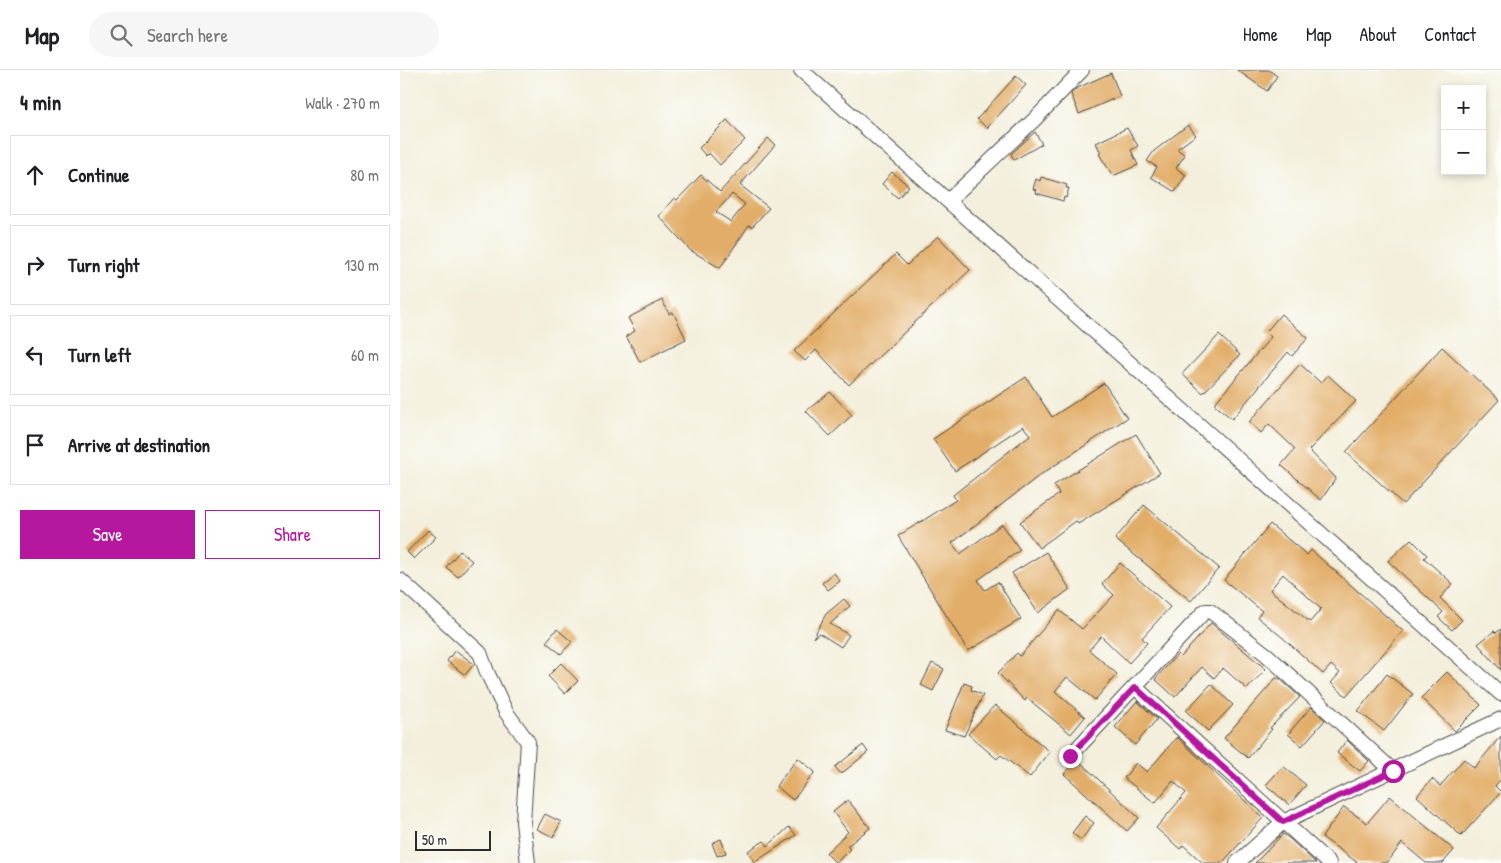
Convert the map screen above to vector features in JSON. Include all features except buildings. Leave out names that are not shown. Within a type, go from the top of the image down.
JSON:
[{"type":"street","points":[[801,70],[1501,694]]},
{"type":"street","points":[[948,201],[1035,119],[1082,70]]},
{"type":"street","points":[[400,580],[480,652],[487,672],[506,712],[528,742],[523,822],[528,863]]},
{"type":"street","points":[[1070,756],[1197,617],[1205,611],[1210,611],[1267,655],[1393,771]]},
{"type":"street","points":[[1135,687],[1329,863]]},
{"type":"street","points":[[1237,863],[1283,822],[1501,719]]},
{"type":"route","points":[[1070,756],[1135,687],[1283,822],[1393,771]]}]
